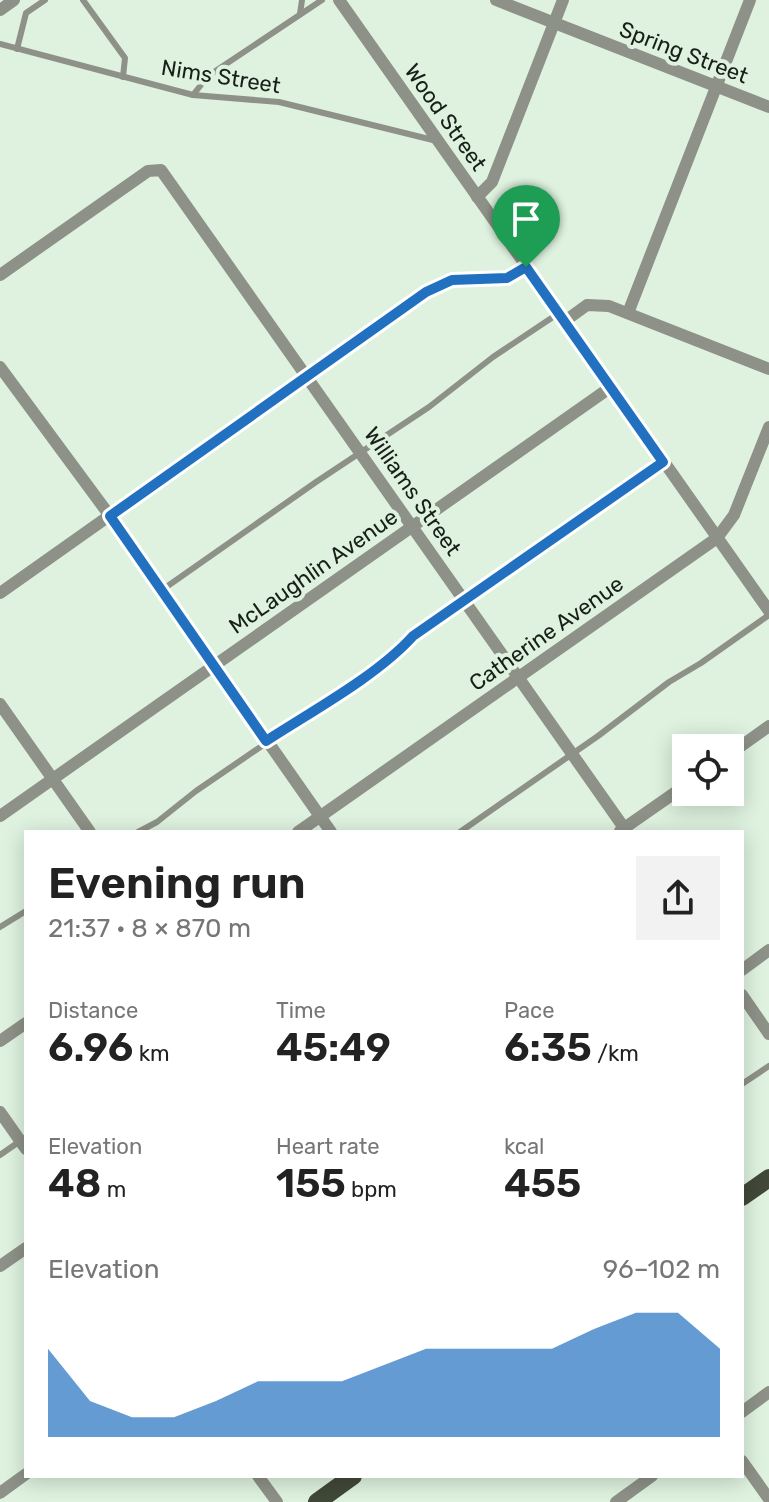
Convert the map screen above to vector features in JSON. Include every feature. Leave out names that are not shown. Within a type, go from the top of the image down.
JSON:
[{"type":"main road","points":[[744,1196],[769,1178]]},
{"type":"main road","points":[[317,1502],[350,1478]]},
{"type":"street","points":[[0,10],[14,0]]},
{"type":"street","name":"Wood Street","points":[[339,0],[769,613]]},
{"type":"street","name":"Spring Street","points":[[496,0],[769,107]]},
{"type":"street","points":[[477,197],[492,182],[563,0]]},
{"type":"street","points":[[628,313],[750,0]]},
{"type":"street","name":"Williams Street","points":[[0,275],[148,171],[161,170],[166,174],[573,753],[622,830]]},
{"type":"street","points":[[0,593],[426,292],[452,280],[507,278],[526,267]]},
{"type":"street","points":[[562,317],[595,304],[628,313],[769,369]]},
{"type":"street","points":[[0,367],[110,516],[330,830]]},
{"type":"street","name":"McLaughlin Avenue","points":[[0,816],[611,387]]},
{"type":"street","name":"Catherine Avenue","points":[[301,830],[717,538],[734,515],[769,427]]},
{"type":"street","points":[[0,704],[89,830]]},
{"type":"street","points":[[744,744],[769,726]]},
{"type":"street","points":[[624,830],[672,795]]},
{"type":"street","points":[[744,969],[769,950]]},
{"type":"street","points":[[744,998],[769,1034]]},
{"type":"street","points":[[0,1041],[24,1024]]},
{"type":"street","points":[[0,1112],[24,1142]]},
{"type":"street","points":[[0,1266],[24,1249]]},
{"type":"street","points":[[744,1411],[769,1392]]},
{"type":"street","points":[[744,1464],[769,1499]]},
{"type":"street","points":[[0,1493],[24,1475]]},
{"type":"street","points":[[259,1478],[277,1502]]},
{"type":"street","points":[[616,1502],[649,1478]]},
{"type":"lane","points":[[17,49],[26,13],[45,0]]},
{"type":"lane","points":[[83,0],[125,58],[123,77]]},
{"type":"lane","points":[[300,14],[302,0]]},
{"type":"lane","points":[[193,95],[208,76],[322,0]]},
{"type":"lane","name":"Nims Street","points":[[0,44],[193,95],[279,102],[438,141]]},
{"type":"lane","points":[[162,590],[429,407],[493,357],[562,317]]},
{"type":"lane","points":[[142,830],[663,462]]},
{"type":"lane","points":[[463,830],[769,613]]},
{"type":"lane","points":[[0,927],[24,912]]},
{"type":"lane","points":[[744,1083],[769,1066]]},
{"type":"lane","points":[[0,1155],[24,1142]]},
{"type":"route","points":[[526,267],[663,462],[413,636],[402,648],[351,685],[266,741],[110,516],[426,292],[452,280],[507,278],[526,267]]}]
